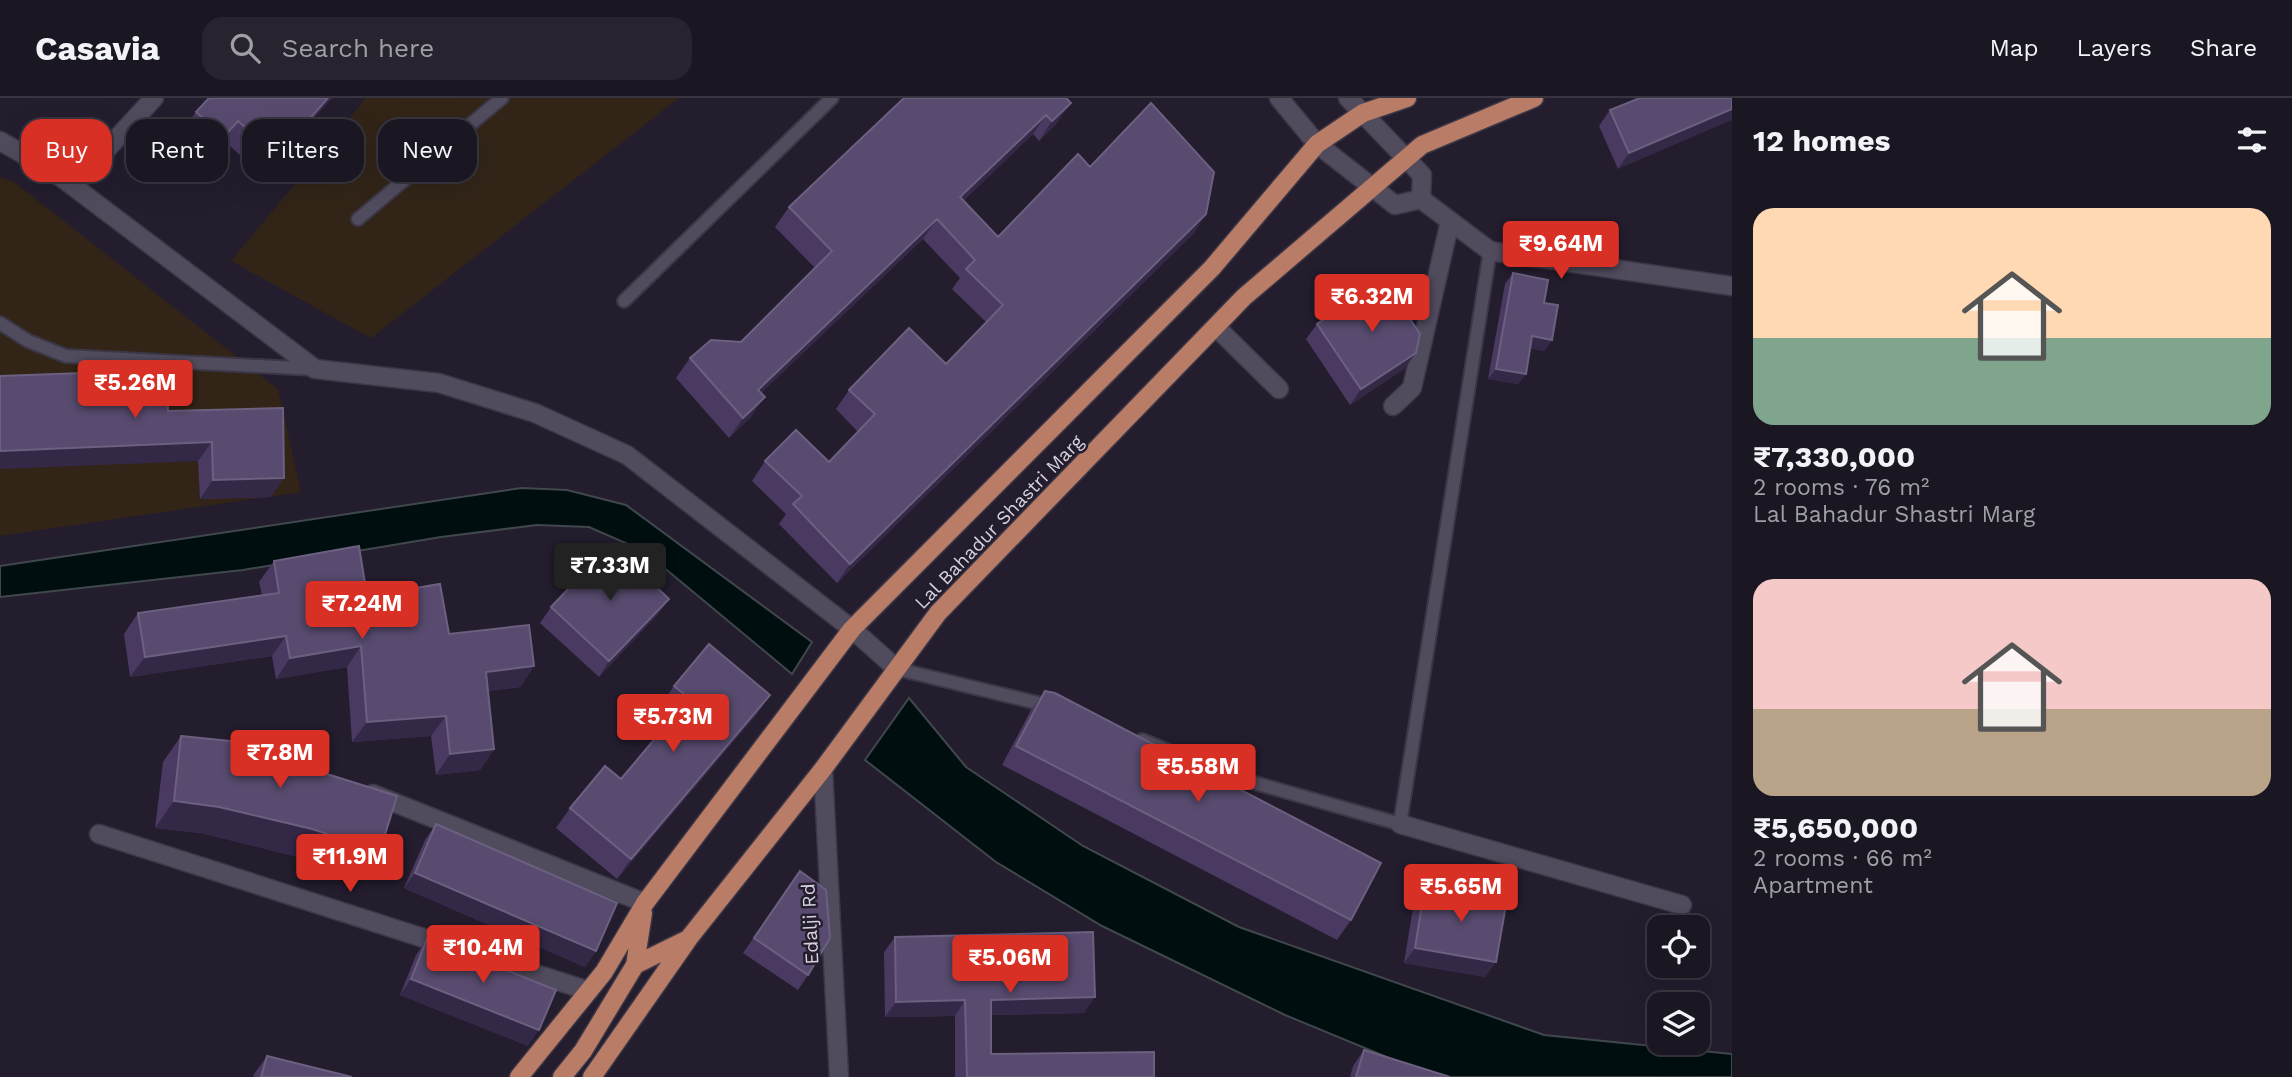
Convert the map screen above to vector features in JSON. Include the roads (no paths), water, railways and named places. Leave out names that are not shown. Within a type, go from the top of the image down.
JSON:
[{"type":"main road","name":"Lal Bahadur Shastri Marg","points":[[519,1077],[604,972],[645,902],[852,629],[1212,268],[1317,144],[1363,113],[1407,98]]},
{"type":"main road","name":"Lal Bahadur Shastri Marg","points":[[592,1077],[689,938],[823,769],[938,612],[1244,297],[1422,145],[1534,98]]},
{"type":"main road","points":[[562,1077],[583,1051],[635,965],[645,902]]},
{"type":"main road","points":[[635,965],[689,938]]},
{"type":"street","points":[[73,186],[153,98]]},
{"type":"street","points":[[1279,98],[1317,144],[1395,205],[1421,199]]},
{"type":"street","points":[[1348,98],[1422,175],[1421,199]]},
{"type":"street","points":[[0,141],[53,171],[315,369],[439,383],[535,413],[627,455],[852,629],[897,669]]},
{"type":"street","points":[[1421,199],[1490,251],[1732,286]]},
{"type":"street","points":[[1393,406],[1412,388],[1450,221]]},
{"type":"street","points":[[1216,327],[1279,388]]},
{"type":"street","name":"Edalji Rd","points":[[823,769],[839,1077]]},
{"type":"street","points":[[357,788],[645,902]]},
{"type":"street","points":[[1400,824],[1682,905]]},
{"type":"street","points":[[99,834],[589,991]]},
{"type":"lane","points":[[358,219],[502,98]]},
{"type":"lane","points":[[624,301],[832,98]]},
{"type":"lane","points":[[1131,736],[1230,776],[1400,824],[1490,251]]},
{"type":"lane","points":[[0,323],[28,341],[66,356],[315,369]]},
{"type":"lane","points":[[897,669],[1057,708]]}]
